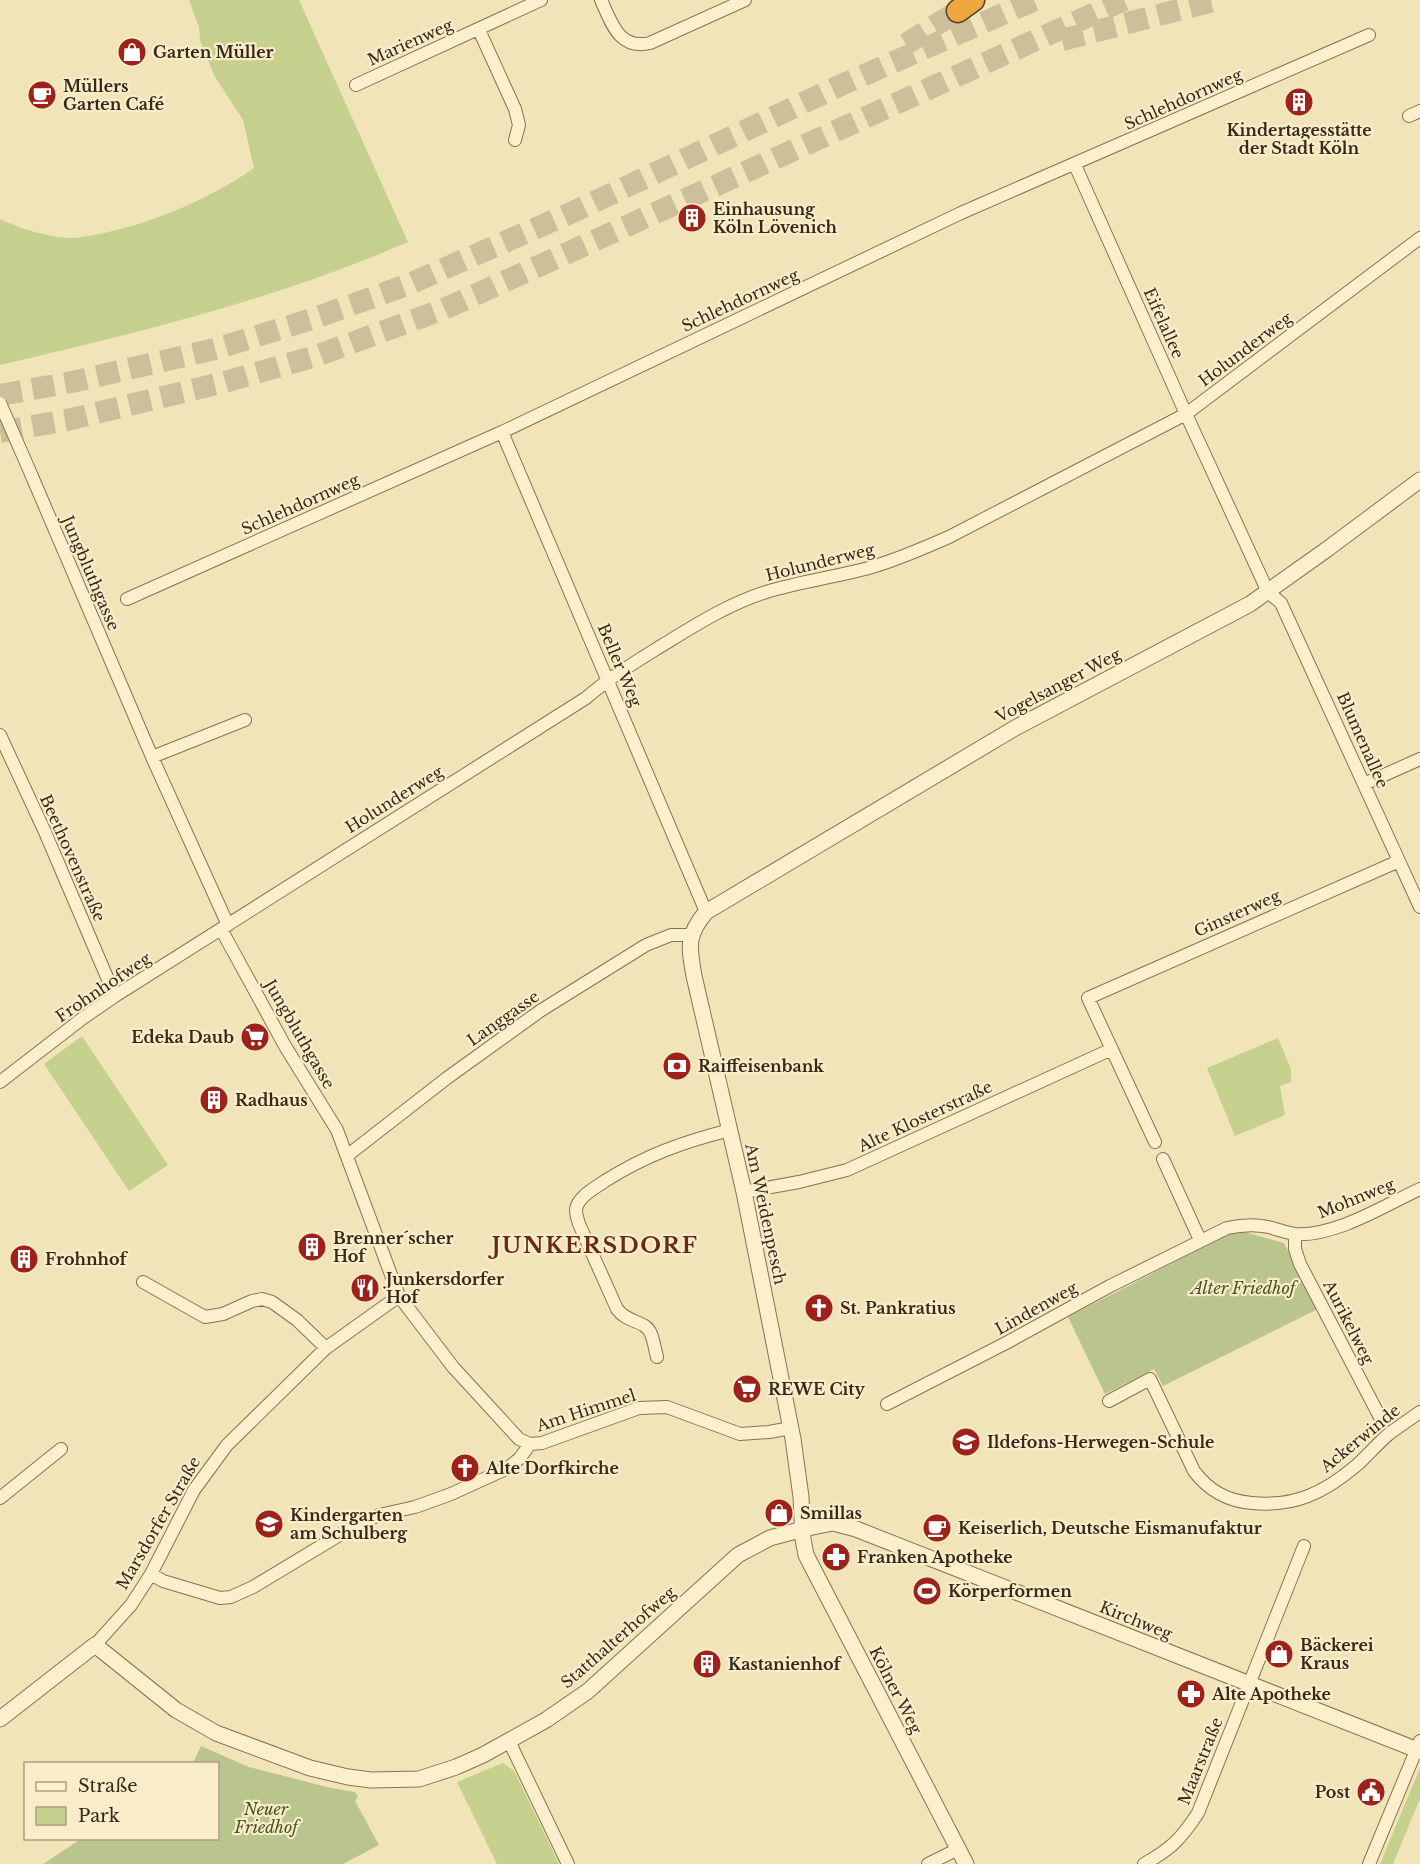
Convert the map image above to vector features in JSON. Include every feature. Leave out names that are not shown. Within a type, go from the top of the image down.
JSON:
[{"type":"street","name":"Marienweg","points":[[356,85],[541,0]]},
{"type":"street","points":[[601,0],[616,33],[631,44],[640,45],[650,43],[745,0]]},
{"type":"street","name":"Marienweg","points":[[478,30],[514,109],[519,125],[515,140]]},
{"type":"street","name":"Schlehdornweg","points":[[127,599],[502,432],[961,213],[1369,35]]},
{"type":"street","name":"Eifelallee","points":[[1075,165],[1268,592]]},
{"type":"street","name":"Holunderweg","points":[[225,927],[586,698],[608,679],[699,623],[733,605],[765,593],[813,579],[871,567],[910,554],[959,532],[1186,414],[1420,238]]},
{"type":"street","name":"Jungbluthgasse","points":[[0,403],[225,927],[285,1046],[337,1130],[399,1296],[453,1367],[519,1439],[530,1444]]},
{"type":"street","name":"Beller Weg","points":[[502,432],[706,912]]},
{"type":"street","name":"Vogelsanger Weg","points":[[706,912],[1015,728],[1235,613],[1268,592],[1420,480]]},
{"type":"street","name":"Blumenallee","points":[[1268,592],[1281,603],[1420,907]]},
{"type":"street","points":[[152,756],[244,720]]},
{"type":"street","name":"Beethovenstraße","points":[[0,735],[45,832],[115,996]]},
{"type":"street","points":[[1364,784],[1420,759]]},
{"type":"street","name":"Ginsterweg","points":[[1112,1049],[1088,998],[1399,861]]},
{"type":"street","points":[[691,935],[706,912]]},
{"type":"street","name":"Frohnhofweg","points":[[0,1082],[82,1018],[225,927]]},
{"type":"street","name":"Langgasse","points":[[348,1155],[447,1078],[546,1007],[646,945],[671,935],[691,935]]},
{"type":"street","name":"Am Weidenpesch","points":[[691,935],[689,949],[694,976],[744,1192],[791,1428],[803,1529]]},
{"type":"street","points":[[1112,1049],[1155,1142]]},
{"type":"street","name":"Alte Klosterstraße","points":[[744,1192],[847,1170],[1112,1049]]},
{"type":"street","points":[[657,1358],[651,1332],[644,1324],[622,1317],[617,1309],[579,1224],[576,1210],[580,1200],[591,1190],[646,1157],[702,1137],[730,1130]]},
{"type":"street","points":[[1163,1159],[1200,1240]]},
{"type":"street","name":"Mohnweg","points":[[1200,1240],[1227,1228],[1243,1225],[1267,1227],[1294,1234],[1316,1232],[1344,1224],[1420,1189]]},
{"type":"street","name":"Aurikelweg","points":[[1294,1234],[1295,1249],[1300,1264],[1383,1424]]},
{"type":"street","name":"Lindenweg","points":[[887,1404],[1200,1240]]},
{"type":"street","points":[[143,1282],[205,1317],[223,1314],[252,1301],[262,1299],[272,1302],[297,1320],[326,1348]]},
{"type":"street","name":"Marsdorfer Straße","points":[[0,1719],[95,1645],[131,1605],[152,1574],[194,1490],[227,1445],[326,1348],[399,1296]]},
{"type":"street","name":"Ackerwinde","points":[[1109,1401],[1150,1379],[1194,1471],[1204,1484],[1221,1497],[1274,1505],[1300,1500],[1321,1490],[1356,1465],[1389,1434],[1420,1412]]},
{"type":"street","name":"Am Himmel","points":[[530,1444],[542,1443],[639,1408],[667,1407],[740,1434],[791,1428]]},
{"type":"street","points":[[152,1574],[163,1581],[220,1598],[231,1597],[253,1587],[351,1528],[379,1515],[415,1507],[451,1494],[508,1468],[520,1458],[530,1444]]},
{"type":"street","points":[[0,1498],[61,1449]]},
{"type":"street","name":"Kirchweg","points":[[803,1529],[832,1523],[856,1529],[1248,1684],[1419,1747]]},
{"type":"street","name":"Statthalterhofweg","points":[[95,1645],[176,1710],[206,1728],[280,1758],[329,1772],[370,1780],[419,1779],[456,1767],[546,1720],[588,1691],[738,1555],[770,1538],[803,1529]]},
{"type":"street","name":"Kölner Weg","points":[[803,1529],[806,1555],[966,1864]]},
{"type":"street","points":[[1248,1684],[1304,1546]]},
{"type":"street","name":"Maarstraße","points":[[1144,1864],[1164,1853],[1182,1837],[1198,1813],[1248,1684]]},
{"type":"street","points":[[509,1741],[568,1864]]},
{"type":"street","points":[[1369,1864],[1419,1747]]},
{"type":"street","points":[[928,1864],[958,1849]]},
{"type":"green space","points":[[189,0],[299,0],[408,242],[258,298],[155,327],[0,365],[0,219],[25,229],[71,238],[115,231],[157,218],[198,201],[254,168],[243,120],[215,77],[200,41],[199,27]]},
{"type":"green space","points":[[82,1036],[168,1165],[129,1191],[44,1064]]},
{"type":"green space","points":[[1278,1038],[1291,1069],[1291,1082],[1280,1086],[1285,1115],[1235,1136],[1207,1068]]},
{"type":"green space","name":"Alter Friedhof","points":[[1237,1230],[1284,1243],[1318,1309],[1163,1386],[1154,1369],[1105,1394],[1068,1317]]},
{"type":"green space","name":"Neuer Friedhof","points":[[201,1746],[249,1767],[355,1792],[358,1797],[355,1801],[379,1845],[343,1864],[43,1864],[79,1840],[219,1840],[219,1762],[193,1762]]},
{"type":"green space","points":[[503,1763],[514,1771],[559,1864],[497,1864],[457,1782]]},
{"type":"green space","points":[[1420,1768],[1420,1799],[1393,1864],[1380,1864]]},
{"type":"tunnel","points":[[0,395],[72,382],[215,349],[312,319],[407,285],[575,211],[839,86],[1035,0]]},
{"type":"tunnel","points":[[0,432],[67,420],[221,383],[316,356],[444,309],[1124,0]]},
{"type":"tunnel","points":[[1062,40],[1217,0]]},
{"type":"tunnel","points":[[906,44],[958,11]]},
{"type":"place","name":"Garten Müller","points":[[132,52]]},
{"type":"place","name":"Müllers Garten Café","points":[[42,95]]},
{"type":"place","name":"Kindertagesstätte der Stadt Köln","points":[[1299,102]]},
{"type":"place","name":"Einhausung Köln Lövenich","points":[[692,218]]},
{"type":"place","name":"Edeka Daub","points":[[255,1037]]},
{"type":"place","name":"Raiffeisenbank","points":[[677,1066]]},
{"type":"place","name":"Radhaus","points":[[214,1100]]},
{"type":"place","name":"Brenner´scher Hof","points":[[312,1247]]},
{"type":"place","name":"Frohnhof","points":[[24,1259]]},
{"type":"place","name":"Junkersdorfer Hof","points":[[365,1288]]},
{"type":"place","name":"St. Pankratius","points":[[819,1308]]},
{"type":"place","name":"REWE City","points":[[747,1389]]},
{"type":"place","name":"Ildefons-Herwegen-Schule","points":[[966,1442]]},
{"type":"place","name":"Alte Dorfkirche","points":[[465,1468]]},
{"type":"place","name":"Smillas","points":[[779,1513]]},
{"type":"place","name":"Kindergarten am Schulberg","points":[[269,1524]]},
{"type":"place","name":"Keiserlich, Deutsche Eismanufaktur","points":[[937,1528]]},
{"type":"place","name":"Franken Apotheke","points":[[836,1557]]},
{"type":"place","name":"Körperformen","points":[[927,1591]]},
{"type":"place","name":"Bäckerei Kraus","points":[[1279,1654]]},
{"type":"place","name":"Kastanienhof","points":[[707,1664]]},
{"type":"place","name":"Alte Apotheke","points":[[1191,1694]]},
{"type":"place","name":"Post","points":[[1371,1792]]},
{"type":"district","name":"JUNKERSDORF","points":[[595,1245]]}]
